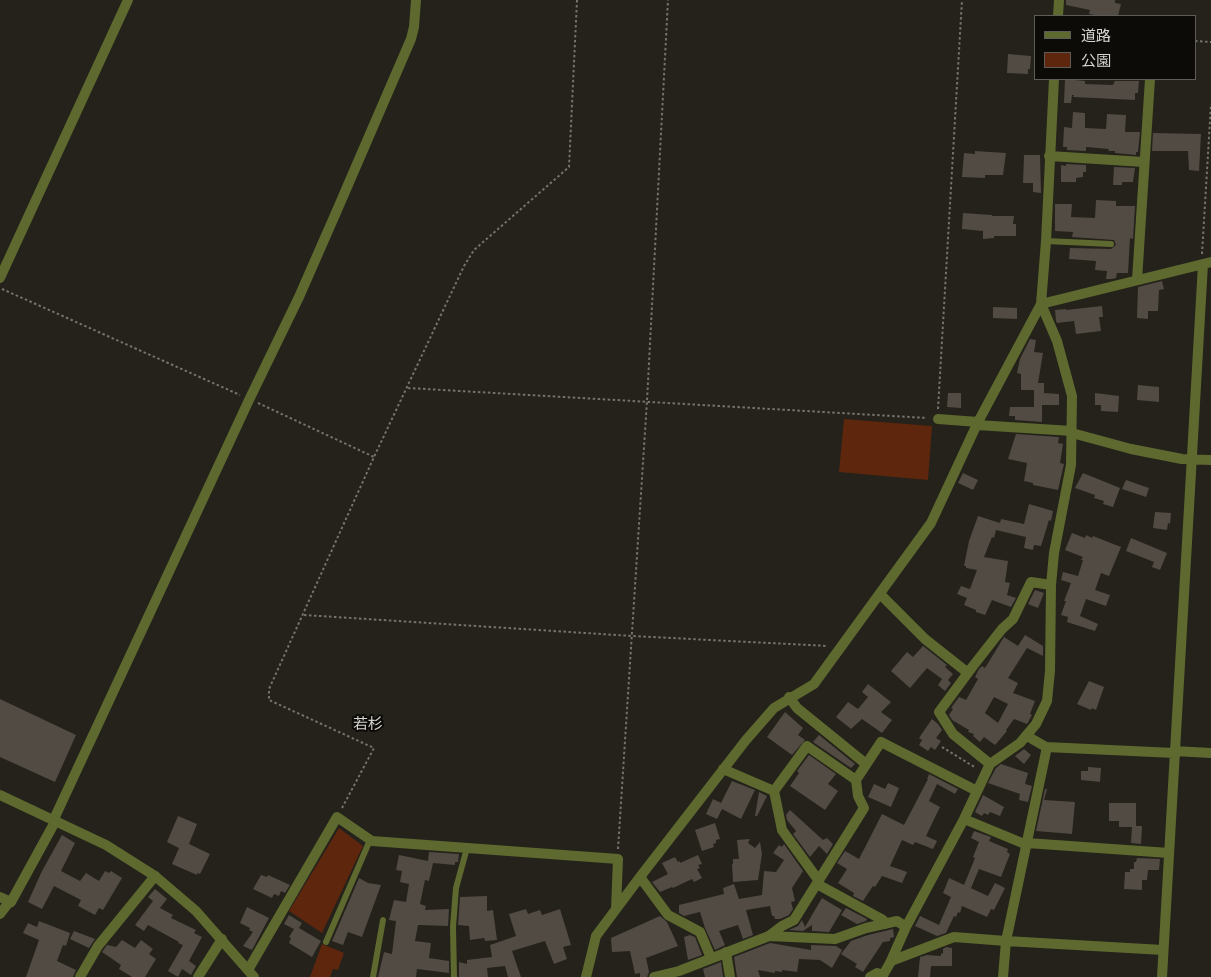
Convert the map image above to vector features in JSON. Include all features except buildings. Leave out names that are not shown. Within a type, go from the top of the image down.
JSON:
[{"type":"street","points":[[0,278],[128,0]]},
{"type":"street","points":[[0,914],[5,899],[11,902],[55,820],[299,297],[411,39],[416,0]]},
{"type":"street","points":[[1058,15],[1059,0]]},
{"type":"street","points":[[586,977],[596,936],[640,877],[723,769],[774,708],[789,697],[814,684],[931,523],[978,424],[1041,304],[1054,80]]},
{"type":"street","points":[[1137,280],[1150,80]]},
{"type":"street","points":[[1049,156],[1144,162]]},
{"type":"street","points":[[1041,304],[1207,263],[1192,459],[1162,977]]},
{"type":"street","points":[[870,977],[877,973],[882,976],[890,962],[906,927],[964,819],[990,764],[1027,736],[1036,724],[1047,701],[1050,671],[1051,585],[1054,553],[1071,465],[1072,396],[1057,341],[1041,304]]},
{"type":"street","points":[[938,419],[1072,432],[1182,459],[1211,460]]},
{"type":"street","points":[[990,764],[953,734],[939,712],[1002,629],[1013,619],[1031,582],[1051,585]]},
{"type":"street","points":[[880,594],[925,639],[968,673]]},
{"type":"street","points":[[789,697],[797,708],[866,764]]},
{"type":"street","points":[[1027,736],[1046,747],[1211,753]]},
{"type":"street","points":[[654,977],[679,971],[769,936],[794,920],[864,808],[858,796],[856,780],[881,742],[977,791]]},
{"type":"street","points":[[856,780],[807,746],[774,791],[782,830],[818,883],[883,920],[885,924]]},
{"type":"street","points":[[1003,977],[1006,942],[1046,747]]},
{"type":"street","points":[[723,769],[774,791]]},
{"type":"street","points":[[0,795],[106,845],[155,876],[196,911],[251,973],[337,817],[372,842],[618,859],[616,909]]},
{"type":"street","points":[[964,819],[1027,844],[1169,853]]},
{"type":"street","points":[[80,977],[98,946],[155,876]]},
{"type":"street","points":[[640,877],[668,915],[700,932],[711,958]]},
{"type":"street","points":[[769,936],[835,939],[897,921],[906,927]]},
{"type":"street","points":[[890,962],[954,937],[1006,942],[1163,950]]},
{"type":"street","points":[[198,977],[222,939]]},
{"type":"street","points":[[726,952],[730,977]]},
{"type":"lane","points":[[1046,241],[1111,244]]},
{"type":"lane","points":[[326,942],[370,840]]},
{"type":"lane","points":[[454,977],[452,927],[456,888],[467,848]]},
{"type":"lane","points":[[373,977],[383,920]]},
{"type":"path","points":[[337,817],[374,748],[270,700],[269,689],[374,457],[464,266],[474,250],[569,167],[577,0]]},
{"type":"path","points":[[618,859],[647,401],[668,0]]},
{"type":"path","points":[[408,388],[938,419],[962,0]]},
{"type":"path","points":[[1196,41],[1211,42]]},
{"type":"path","points":[[1207,263],[1203,230],[1211,104]]},
{"type":"path","points":[[0,288],[374,457]]},
{"type":"path","points":[[303,615],[841,647]]},
{"type":"path","points":[[942,747],[985,774]]},
{"type":"green space","points":[[844,419],[932,426],[928,480],[839,472]]},
{"type":"green space","points":[[339,828],[363,846],[322,933],[289,911]]},
{"type":"green space","points":[[322,944],[344,953],[338,970],[333,969],[330,977],[310,977]]},
{"type":"district","name":"若杉","points":[[368,725]]}]
